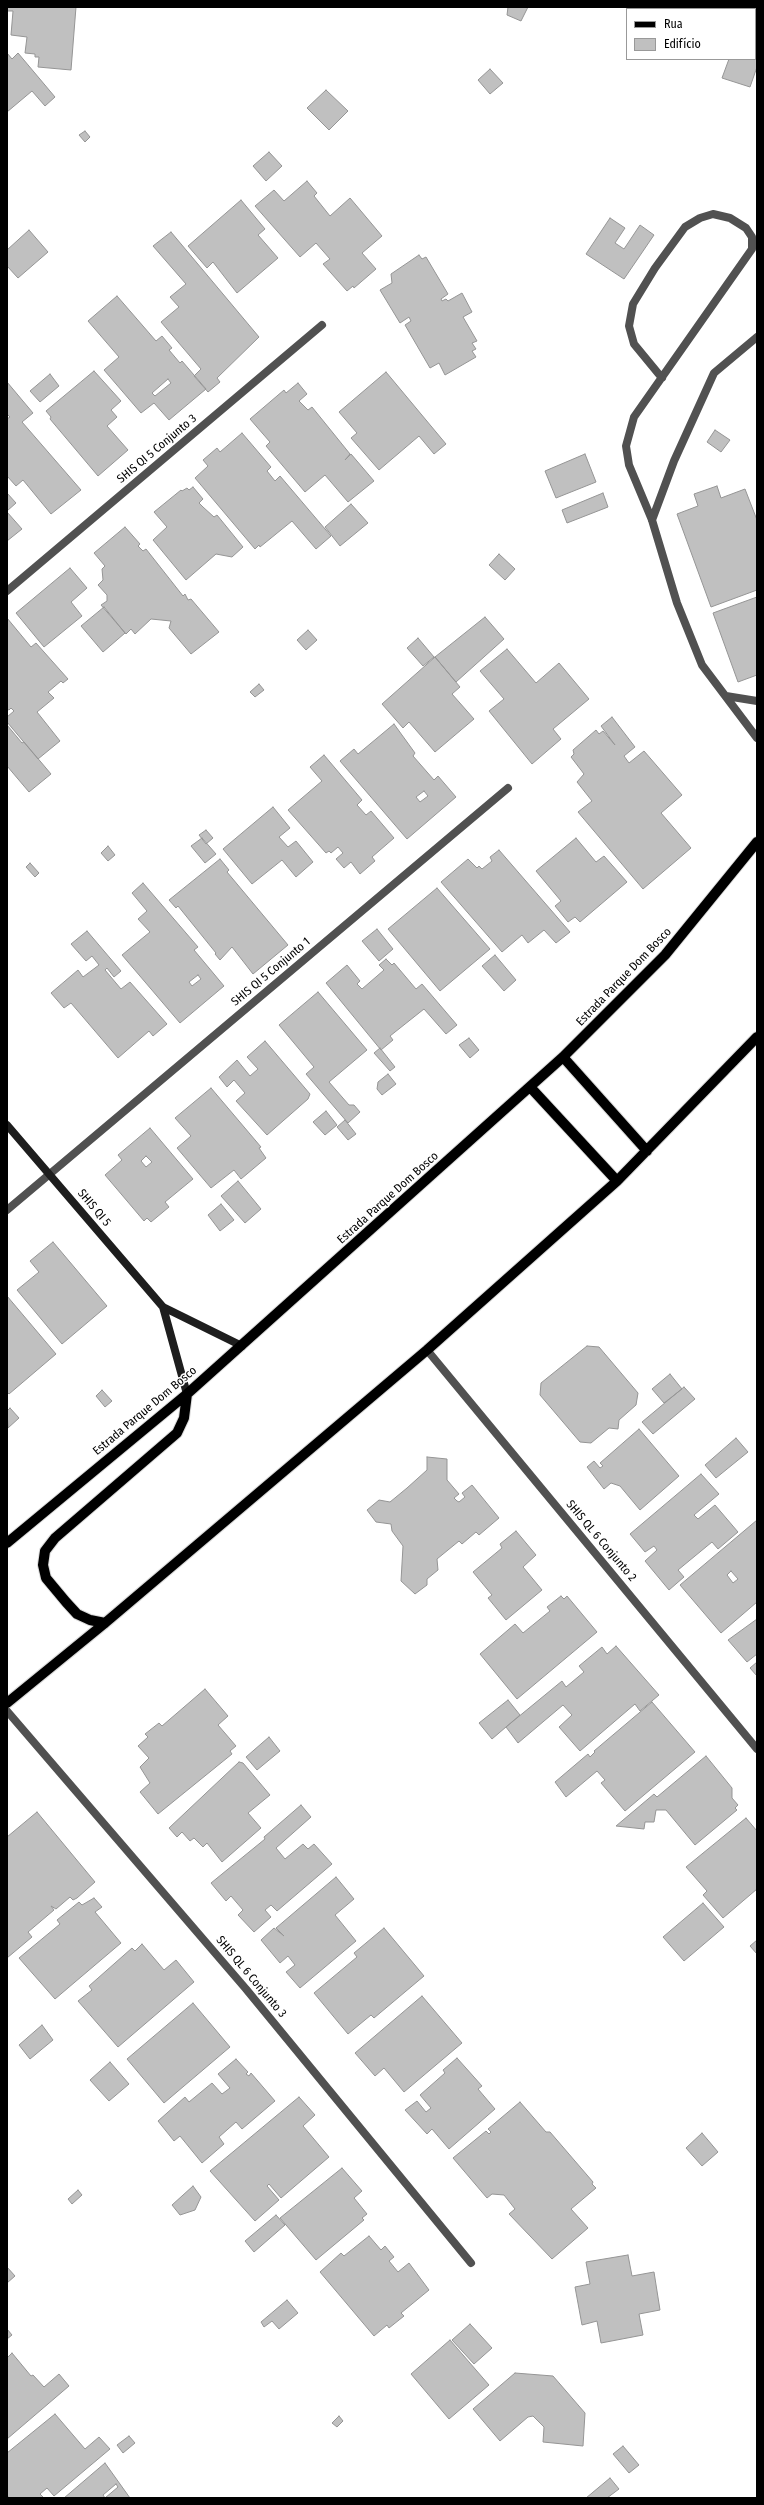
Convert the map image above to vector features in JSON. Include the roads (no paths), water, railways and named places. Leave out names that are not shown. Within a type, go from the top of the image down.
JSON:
[{"type":"main road","name":"Estrada Parque Dom Bosco","points":[[7,1543],[187,1394],[531,1088],[665,955],[757,842]]},
{"type":"main road","points":[[7,1703],[105,1623],[427,1350],[617,1181],[757,1037]]},
{"type":"main road","points":[[563,1057],[647,1151]]},
{"type":"main road","points":[[531,1088],[617,1181]]},
{"type":"main road","points":[[105,1623],[90,1620],[77,1614],[46,1578],[43,1565],[46,1551],[55,1538],[177,1433],[184,1418],[187,1394]]},
{"type":"street","points":[[662,378],[634,344],[629,326],[633,304],[654,268],[685,227],[700,218],[713,214],[730,218],[746,228],[752,237],[752,250],[757,258]]},
{"type":"street","points":[[752,250],[634,417],[626,446],[629,465],[652,520],[677,603],[702,665],[757,738]]},
{"type":"street","name":"SHIS QI 5 Conjunto 3","points":[[7,591],[322,325]]},
{"type":"street","points":[[652,520],[674,461],[714,373],[723,363],[757,336]]},
{"type":"street","points":[[726,696],[757,701]]},
{"type":"street","name":"SHIS QI 5 Conjunto 1","points":[[7,1210],[508,788]]},
{"type":"street","name":"SHIS QI 5","points":[[7,1125],[163,1307],[242,1346]]},
{"type":"street","name":"SHIS QI 5","points":[[163,1307],[187,1394]]},
{"type":"street","name":"SHIS QL 6 Conjunto 2","points":[[427,1350],[757,1749]]},
{"type":"street","name":"SHIS QL 6 Conjunto 3","points":[[7,1711],[246,1989],[471,2263]]}]
